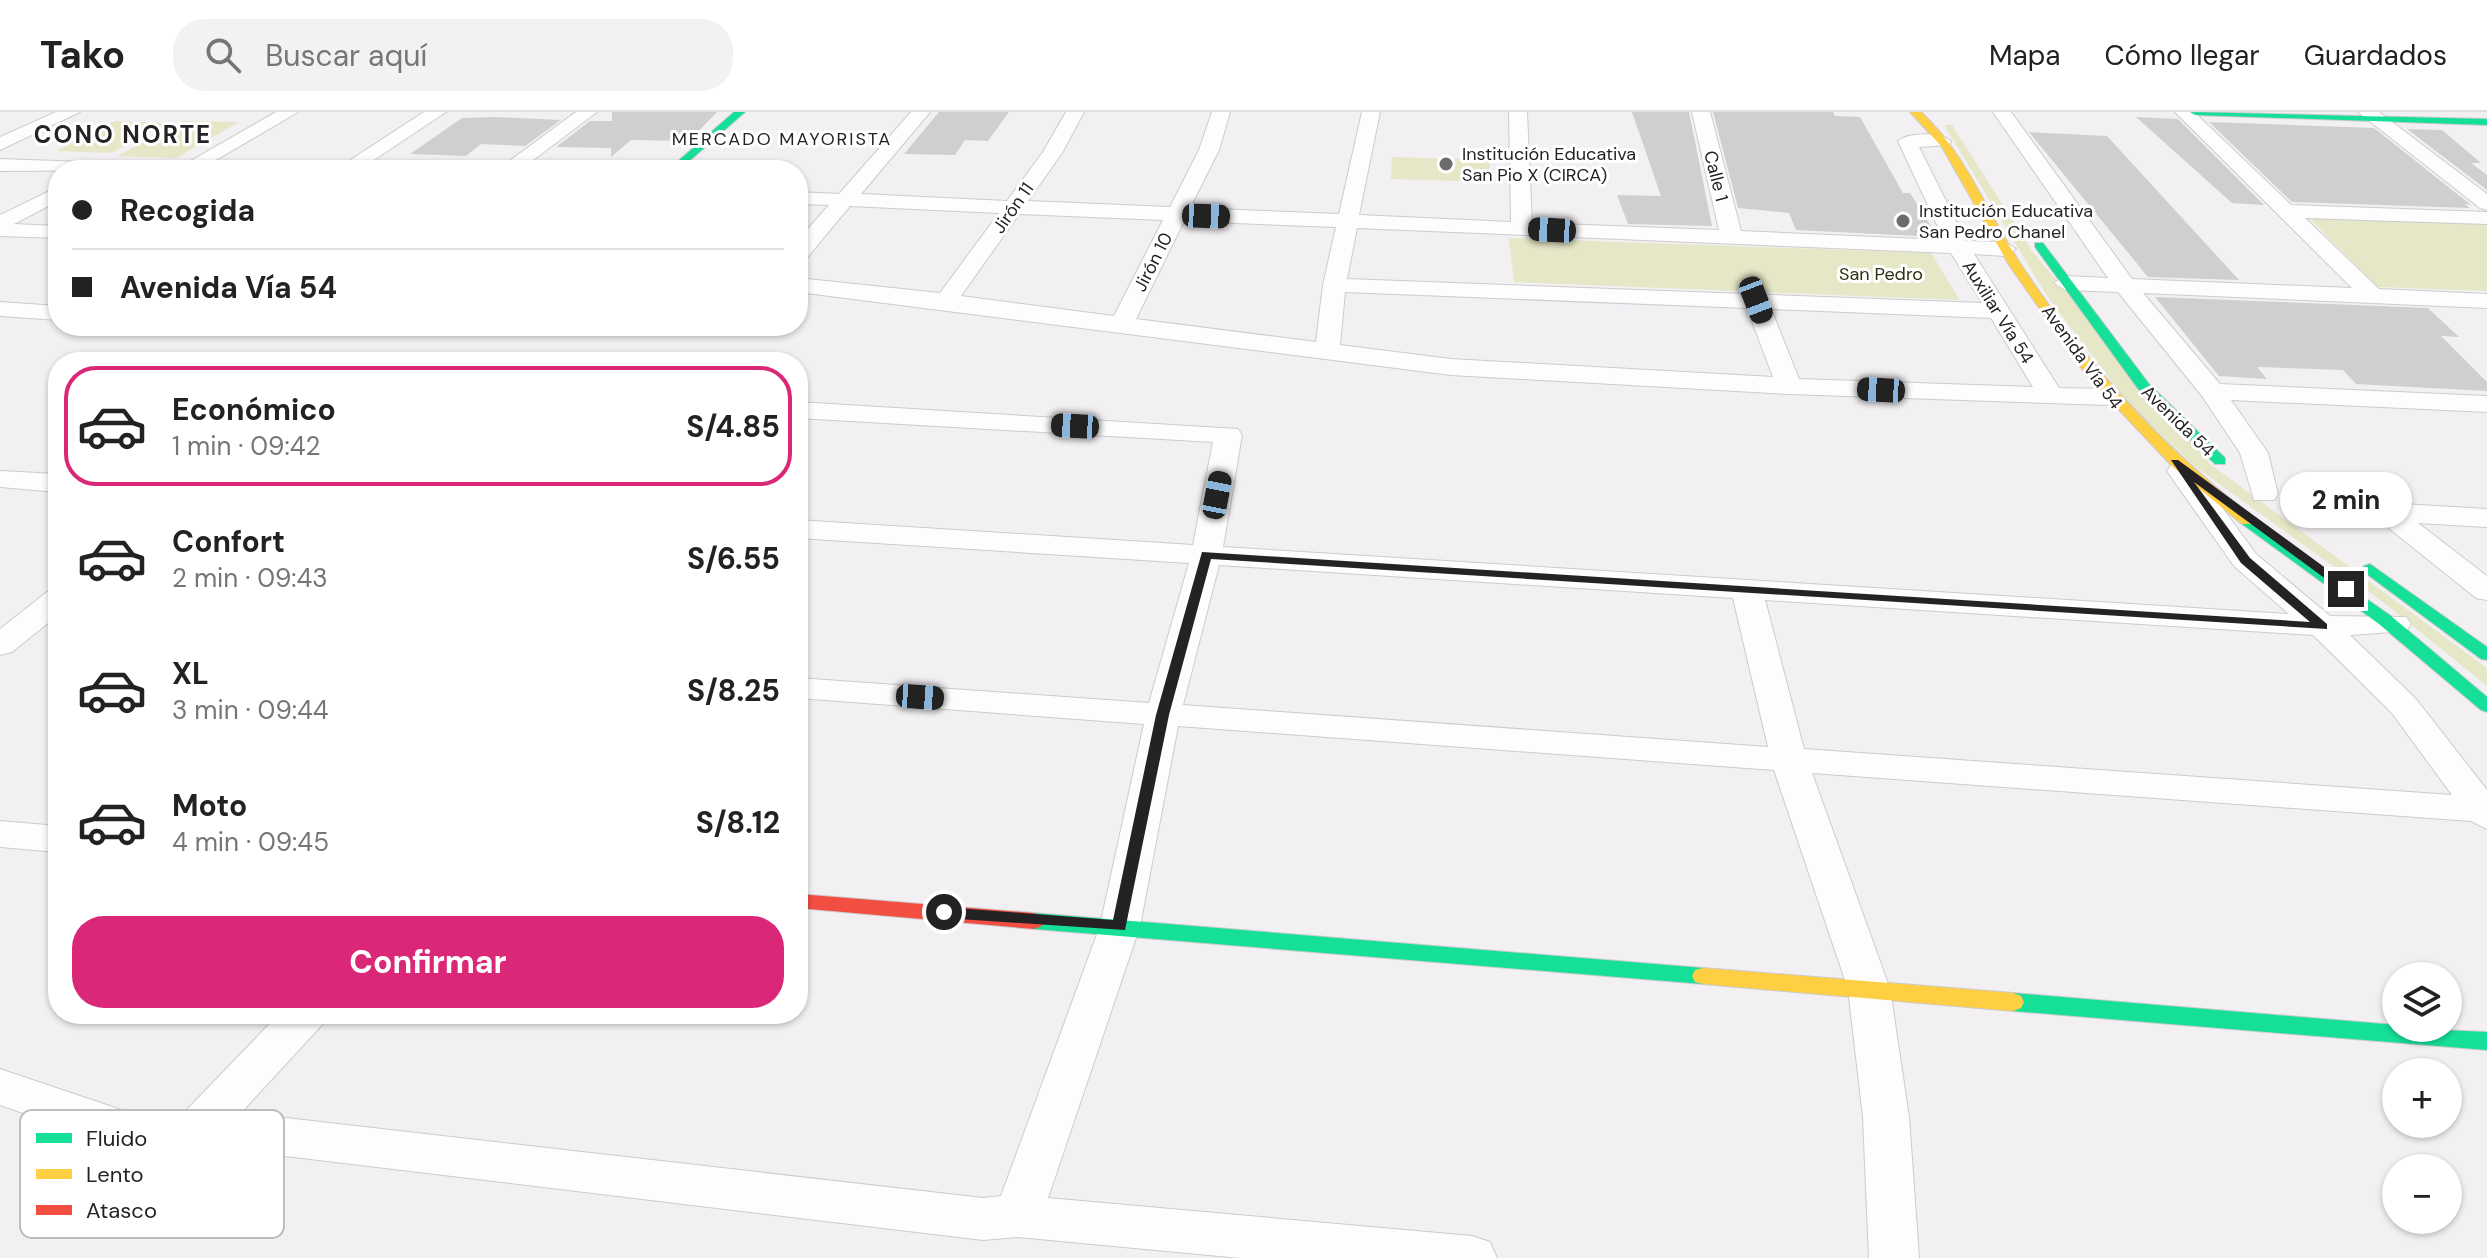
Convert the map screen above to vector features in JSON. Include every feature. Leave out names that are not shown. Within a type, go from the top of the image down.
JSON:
[{"type":"main road","name":"Avenida Vía 54","points":[[1915,112],[1935,129],[2005,249],[2107,397],[2175,463],[2395,624],[2487,706]]},
{"type":"main road","points":[[2195,112],[2372,115],[2487,122]]},
{"type":"main road","points":[[2434,112],[2487,114]]},
{"type":"main road","points":[[724,151],[748,117]]},
{"type":"main road","points":[[687,160],[748,117]]},
{"type":"main road","name":"Avenida 54","points":[[2033,235],[2128,371],[2158,405],[2235,473],[2270,499]]},
{"type":"main road","points":[[2350,555],[2472,633],[2487,655]]},
{"type":"main road","points":[[808,902],[2487,1041]]},
{"type":"street","points":[[0,144],[71,112]]},
{"type":"street","points":[[203,160],[289,112]]},
{"type":"street","points":[[361,160],[437,112]]},
{"type":"street","points":[[521,160],[588,112]]},
{"type":"street","points":[[808,242],[921,112]]},
{"type":"street","name":"Jirón 11","points":[[946,301],[1052,153],[1075,112]]},
{"type":"street","name":"Jirón 10","points":[[1122,323],[1209,150],[1221,112]]},
{"type":"street","points":[[1327,353],[1334,285],[1371,112]]},
{"type":"street","points":[[1518,112],[1522,229]]},
{"type":"street","name":"Calle 1","points":[[1701,112],[1732,240]]},
{"type":"street","points":[[2002,112],[2125,286],[2212,391],[2254,453],[2270,499]]},
{"type":"street","points":[[2184,112],[2374,297]]},
{"type":"street","points":[[2372,115],[2487,204]]},
{"type":"street","name":"Auxiliar Vía 54","points":[[1942,141],[1907,141],[1959,248],[1995,311],[2051,395]]},
{"type":"street","points":[[0,165],[48,167]]},
{"type":"street","points":[[0,223],[48,198]]},
{"type":"street","points":[[808,198],[1732,240],[2005,249]]},
{"type":"street","points":[[2286,211],[2487,218]]},
{"type":"street","points":[[0,230],[48,232]]},
{"type":"street","points":[[2065,283],[2487,301]]},
{"type":"street","points":[[1334,285],[1995,311]]},
{"type":"street","points":[[808,286],[1122,323],[1327,353],[1451,367],[1789,386],[2107,397]]},
{"type":"street","points":[[1756,300],[1789,386]]},
{"type":"street","points":[[0,309],[48,312]]},
{"type":"street","points":[[2212,391],[2487,404]]},
{"type":"street","points":[[808,411],[1228,435],[1206,555],[1163,715],[1120,926],[1018,1216]]},
{"type":"street","points":[[2175,463],[2245,560],[2322,626],[2404,706],[2485,812]]},
{"type":"street","points":[[0,479],[48,482]]},
{"type":"street","points":[[2487,518],[2386,512],[2487,591]]},
{"type":"street","points":[[808,530],[2322,626],[2395,624]]},
{"type":"street","points":[[1746,588],[1788,757],[1869,989],[1886,1117],[1894,1258]]},
{"type":"street","points":[[5,636],[48,606]]},
{"type":"street","points":[[5,636],[48,635]]},
{"type":"street","points":[[808,689],[1788,757],[2485,812]]},
{"type":"street","points":[[0,834],[48,838]]},
{"type":"street","points":[[215,1110],[297,1024]]},
{"type":"street","points":[[0,1087],[67,1110]]},
{"type":"street","points":[[284,1137],[983,1219],[1018,1216],[1472,1258]]},
{"type":"green space","points":[[115,121],[167,123],[111,153],[56,151]]},
{"type":"green space","points":[[183,121],[239,122],[176,158],[117,156]]},
{"type":"green space","points":[[1944,125],[1952,125],[2032,251],[2210,464],[2484,666],[2487,669],[2487,686],[2387,605],[2193,465],[2128,403],[2047,296]]},
{"type":"green space","points":[[1392,157],[1490,160],[1490,182],[1391,179]]},
{"type":"green space","points":[[2305,214],[2483,221],[2487,224],[2487,291],[2378,287]]},
{"type":"green space","name":"San Pedro","points":[[1509,238],[1931,253],[1960,300],[1514,282]]},
{"type":"building","points":[[612,112],[717,112],[689,141],[631,140],[611,157],[611,148],[556,147],[590,121],[612,121]]},
{"type":"building","points":[[939,112],[1009,112],[988,141],[965,140],[955,155],[904,154]]},
{"type":"building","points":[[1632,112],[1689,112],[1712,226],[1628,224],[1617,195],[1661,196]]},
{"type":"building","points":[[1713,112],[1833,112],[1835,116],[1860,117],[1903,193],[1910,193],[1938,237],[1796,230],[1789,213],[1738,208]]},
{"type":"building","points":[[2136,117],[2178,119],[2264,205],[2232,203]]},
{"type":"building","points":[[462,118],[561,120],[525,146],[481,144],[466,156],[410,154]]},
{"type":"building","points":[[2209,122],[2374,128],[2471,205],[2464,204],[2470,208],[2292,202]]},
{"type":"building","points":[[2407,129],[2442,130],[2481,163],[2471,163],[2487,175],[2487,190]]},
{"type":"building","points":[[2029,132],[2107,136],[2239,280],[2148,277]]},
{"type":"building","points":[[2155,297],[2428,308],[2459,337],[2441,336],[2487,382],[2487,391],[2356,384],[2343,370],[2257,367],[2267,379],[2219,376]]},
{"type":"traffic: fast","points":[[685,160],[740,112]]},
{"type":"traffic: fast","points":[[2195,112],[2487,122]]},
{"type":"traffic: fast","points":[[2039,245],[2144,387],[2220,461]]},
{"type":"traffic: fast","points":[[2248,521],[2385,620],[2487,706]]},
{"type":"traffic: fast","points":[[2370,569],[2487,655]]},
{"type":"traffic: fast","points":[[1034,921],[1703,976]]},
{"type":"traffic: fast","points":[[2013,1002],[2487,1041]]},
{"type":"traffic: slow","points":[[1915,112],[1932,128],[1959,164],[2015,265],[2092,373],[2178,464],[2248,521]]},
{"type":"traffic: slow","points":[[1703,976],[2013,1002]]},
{"type":"traffic: jam","points":[[808,902],[1034,921]]},
{"type":"place","name":"Institución Educativa San Pio X (CIRCA)","points":[[1446,164]]},
{"type":"place","name":"Institución Educativa San Pedro Chanel","points":[[1903,221]]},
{"type":"district","name":"CONO NORTE","points":[[123,135]]},
{"type":"district","name":"MERCADO MAYORISTA","points":[[782,139]]},
{"type":"route","points":[[944,912],[1120,926],[1163,715],[1206,555],[2322,626],[2245,560],[2175,463],[2346,589]]}]
